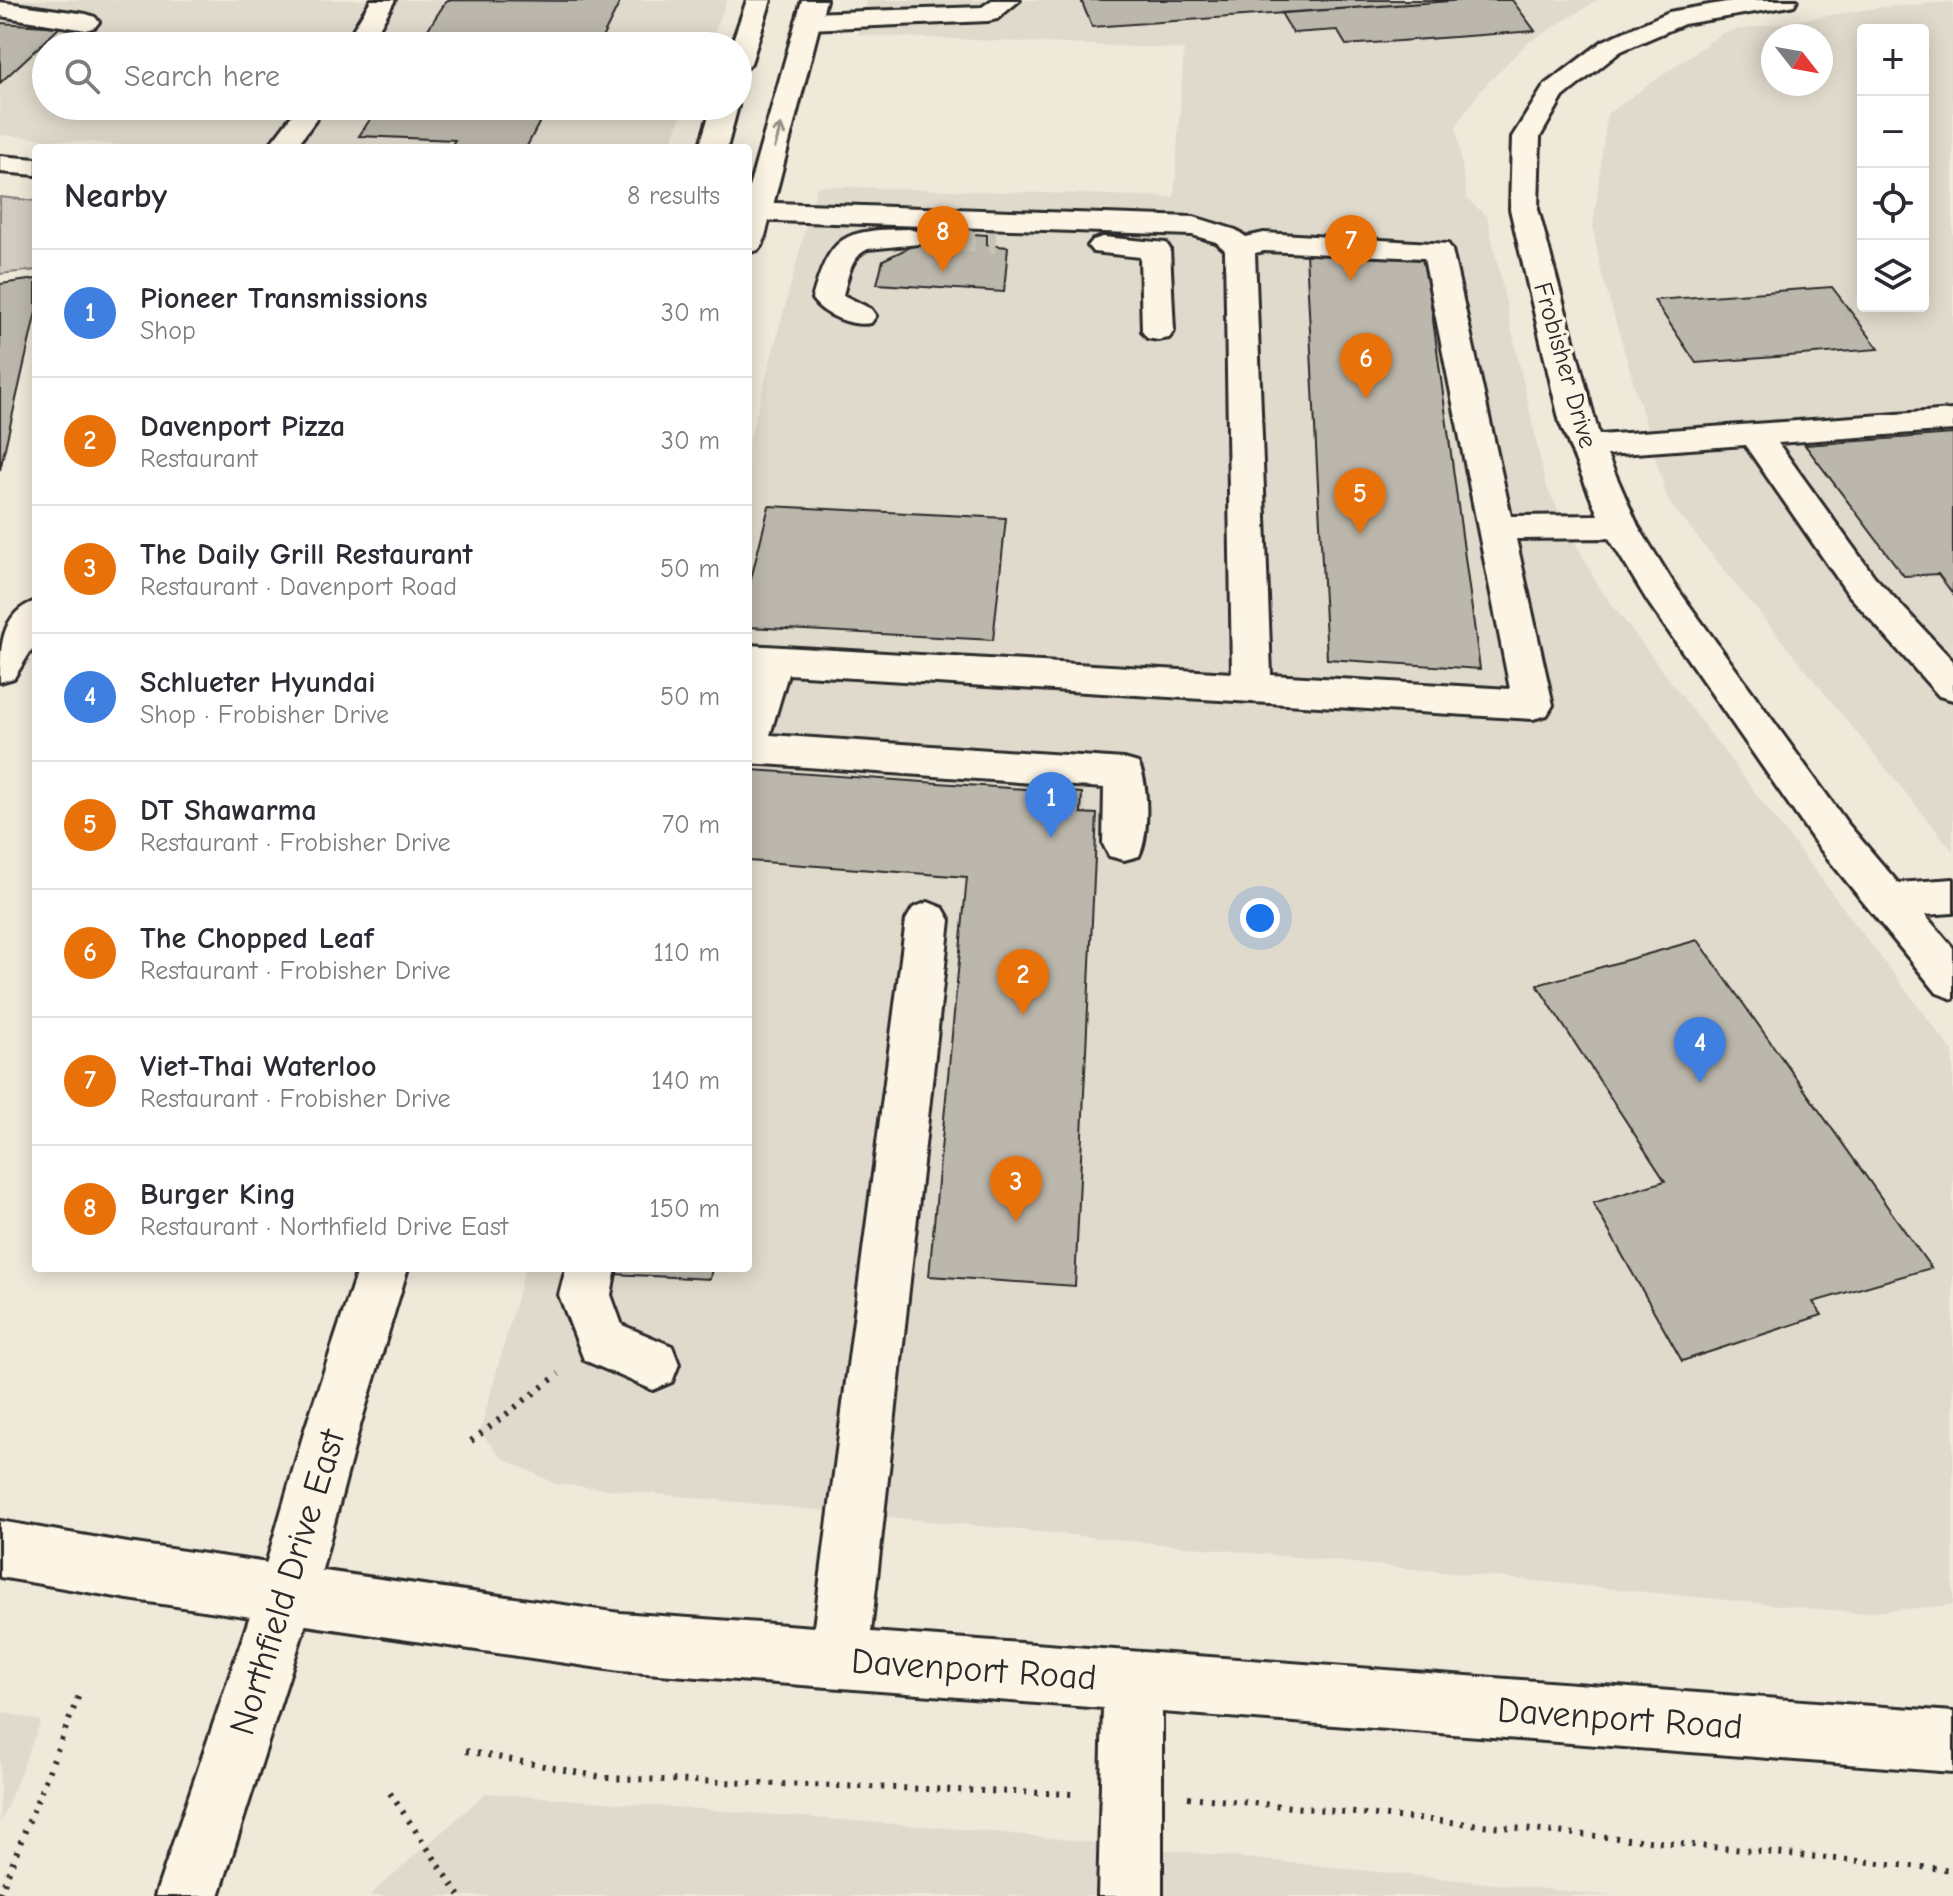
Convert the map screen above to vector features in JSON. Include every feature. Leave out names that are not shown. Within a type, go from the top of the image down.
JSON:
[{"type":"street","points":[[364,32],[383,0]]},
{"type":"street","points":[[748,32],[759,0]]},
{"type":"street","points":[[752,715],[761,659],[1533,705],[1437,250],[1264,242],[1240,247],[1226,236],[1194,226],[753,211],[811,10],[988,14],[1008,0]]},
{"type":"street","name":"Frobisher Drive","points":[[1785,0],[1678,17],[1612,46],[1553,92],[1526,137],[1524,209],[1577,423],[1620,526],[1661,593],[1805,796],[1953,980]]},
{"type":"street","points":[[0,9],[86,22]]},
{"type":"street","points":[[284,144],[302,120]]},
{"type":"street","points":[[714,144],[721,120]]},
{"type":"street","points":[[0,164],[32,167]]},
{"type":"street","points":[[860,316],[827,299],[837,258],[862,239],[947,237]]},
{"type":"street","points":[[996,239],[1155,249],[1158,331]]},
{"type":"street","points":[[1240,247],[1252,687]]},
{"type":"street","points":[[1587,446],[1953,420]]},
{"type":"street","points":[[1753,432],[1861,585],[1953,686]]},
{"type":"street","points":[[1496,528],[1620,526]]},
{"type":"street","points":[[0,668],[32,620]]},
{"type":"street","points":[[752,748],[1124,774],[1124,844]]},
{"type":"street","points":[[1887,901],[1953,896]]},
{"type":"street","points":[[839,1659],[928,920]]},
{"type":"street","name":"Northfield Drive East","points":[[187,1896],[287,1592],[332,1429],[382,1272]]},
{"type":"street","points":[[590,1272],[585,1295],[602,1342],[653,1364]]},
{"type":"street","name":"Davenport Road","points":[[0,1549],[128,1571],[620,1642],[1953,1742]]},
{"type":"street","points":[[1130,1896],[1133,1680]]},
{"type":"path","points":[[471,1441],[602,1342]]},
{"type":"path","points":[[0,1894],[79,1695]]},
{"type":"path","points":[[466,1751],[606,1778],[1066,1794]]},
{"type":"path","points":[[390,1793],[460,1896]]},
{"type":"path","points":[[1202,1797],[1953,1870]]},
{"type":"shaded area","points":[[0,0],[727,0],[714,32],[32,32],[32,120],[680,120],[671,144],[108,144],[0,135]]},
{"type":"shaded area","points":[[867,0],[1598,0],[1526,44],[1480,91],[1456,126],[1467,199],[1487,216],[1546,486],[1598,586],[1953,1052],[1953,1605],[1858,1613],[556,1484],[501,1457],[480,1432],[524,1272],[752,1272],[752,430],[817,186],[1174,197],[1184,49],[858,35]]},
{"type":"shaded area","points":[[1953,2],[1953,851],[1668,501],[1601,271],[1593,227],[1607,114],[1724,32],[1761,26],[1761,96],[1833,96],[1833,24],[1775,24],[1882,7]]},
{"type":"shaded area","points":[[0,197],[32,201],[32,270],[0,274]]},
{"type":"shaded area","points":[[0,1712],[41,1721],[0,1824]]},
{"type":"shaded area","points":[[486,1793],[974,1830],[1613,1896],[369,1896]]},
{"type":"building","points":[[447,0],[621,0],[605,32],[426,32]]},
{"type":"building","points":[[1081,0],[1465,0],[1092,27]]},
{"type":"building","points":[[1465,0],[1512,0],[1535,31],[1346,45],[1337,30],[1293,33],[1281,13]]},
{"type":"building","points":[[0,23],[60,27],[55,32],[32,32],[32,53],[0,83]]},
{"type":"building","points":[[370,120],[541,120],[528,144],[452,144],[455,140],[359,136]]},
{"type":"building","points":[[958,233],[987,235],[987,245],[1008,247],[1004,292],[877,284],[883,260],[921,242],[957,243]]},
{"type":"building","points":[[1306,253],[1425,260],[1480,669],[1327,659]]},
{"type":"building","points":[[32,280],[32,330],[0,470],[0,284]]},
{"type":"building","points":[[1832,287],[1879,349],[1696,363],[1654,300]]},
{"type":"building","points":[[1953,434],[1953,594],[1938,574],[1904,576],[1805,445]]},
{"type":"building","points":[[769,506],[1006,518],[993,640],[752,627],[752,575]]},
{"type":"building","points":[[752,770],[1082,793],[1081,813],[1097,814],[1075,1286],[929,1276],[967,877],[752,861]]},
{"type":"building","points":[[1698,940],[1931,1268],[1813,1302],[1822,1315],[1682,1361],[1593,1203],[1665,1181],[1537,985]]},
{"type":"building","points":[[594,1272],[711,1272],[710,1279]]},
{"type":"tunnel","points":[[947,237],[996,239]]},
{"type":"place","name":"Burger King","points":[[943,272]]},
{"type":"place","name":"Viet-Thai Waterloo","points":[[1351,281]]},
{"type":"place","name":"The Chopped Leaf","points":[[1366,399]]},
{"type":"place","name":"DT Shawarma","points":[[1360,534]]},
{"type":"place","name":"Pioneer Transmissions","points":[[1051,838]]},
{"type":"place","name":"Davenport Pizza","points":[[1023,1015]]},
{"type":"place","name":"Schlueter Hyundai","points":[[1700,1083]]},
{"type":"place","name":"The Daily Grill Restaurant","points":[[1016,1222]]}]
